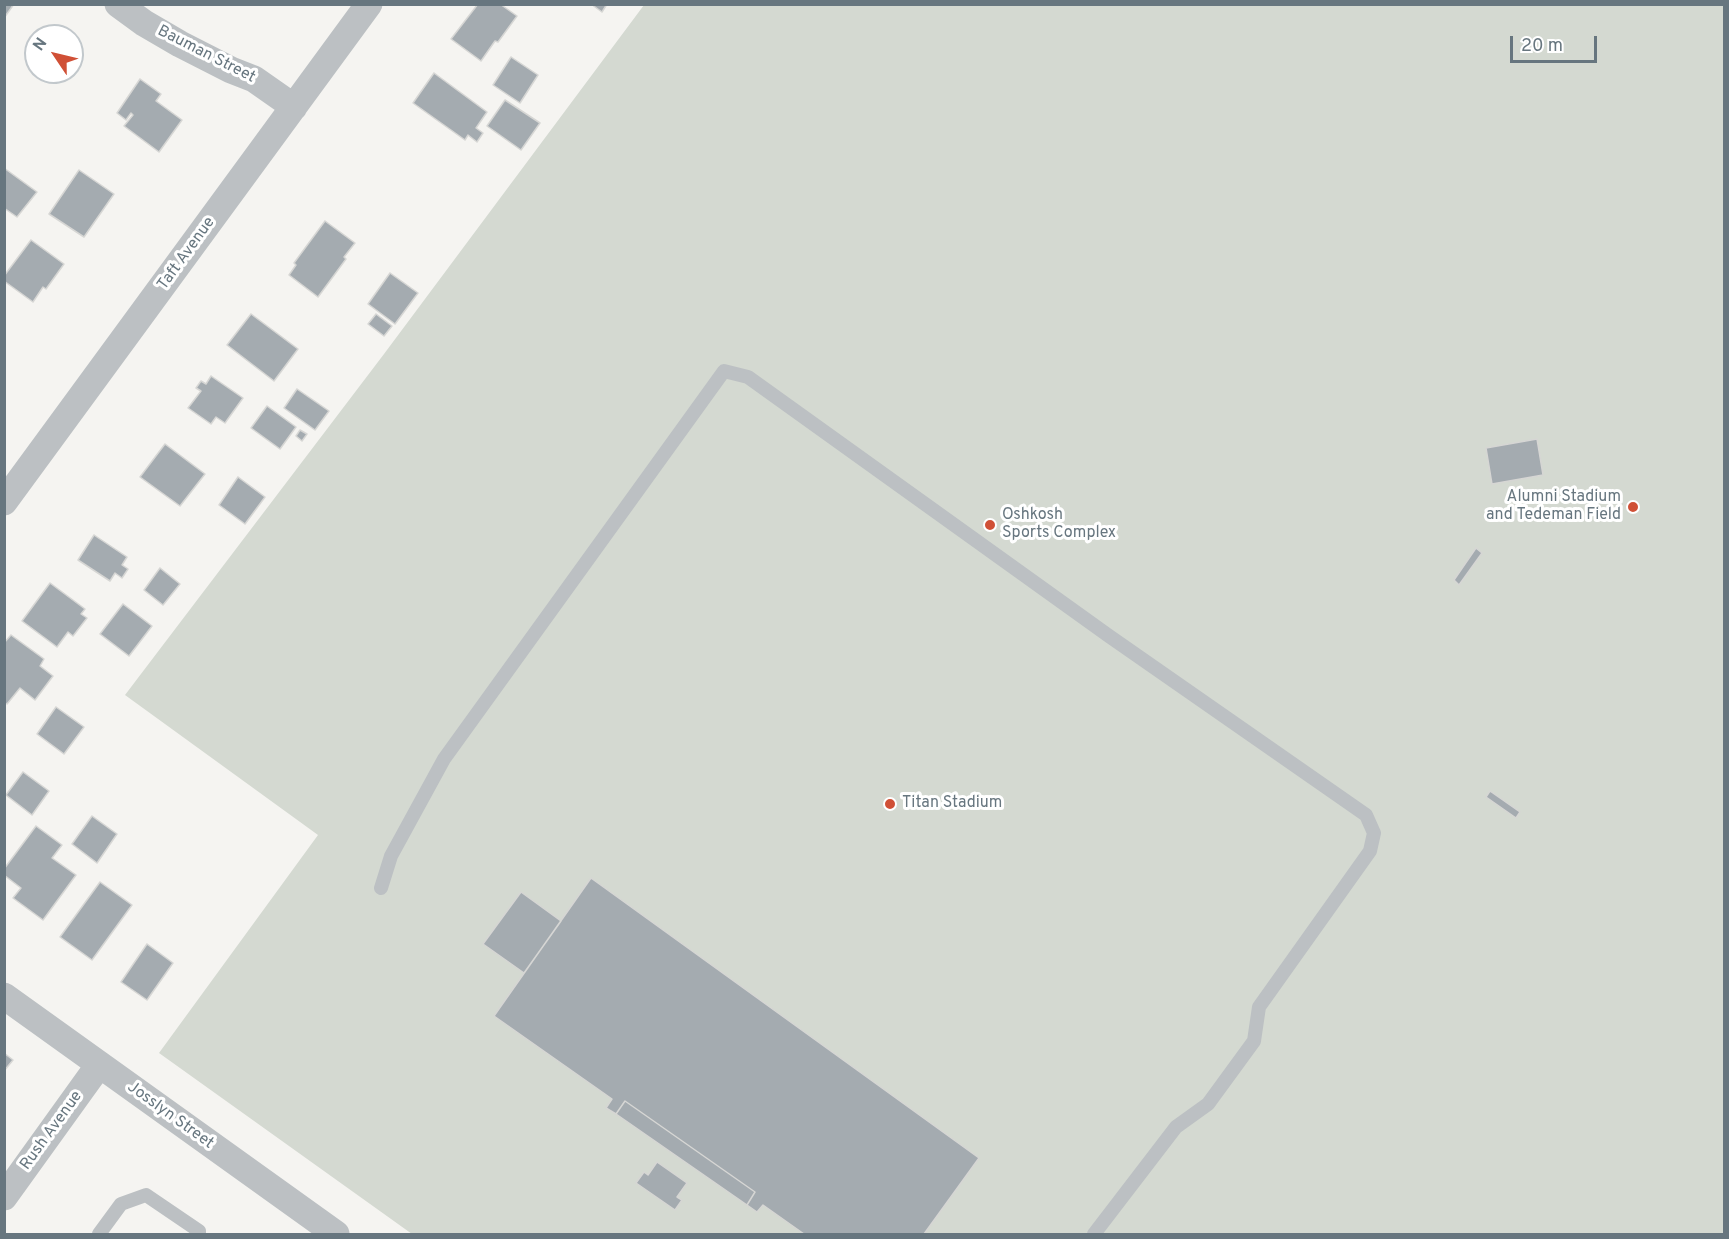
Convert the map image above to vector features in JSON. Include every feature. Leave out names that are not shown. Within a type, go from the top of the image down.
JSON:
[{"type":"street","name":"Bauman Street","points":[[118,4],[144,23],[180,44],[254,79],[294,107]]},
{"type":"street","name":"Taft Avenue","points":[[4,502],[369,4]]},
{"type":"street","name":"Josslyn Street","points":[[4,996],[336,1234]]},
{"type":"street","name":"Rush Avenue","points":[[4,1197],[99,1065]]},
{"type":"lane","points":[[381,888],[391,856],[444,759],[724,371],[748,377],[1108,636],[1366,815],[1374,833],[1370,851],[1259,1007],[1254,1041],[1208,1104],[1176,1127],[1094,1234]]},
{"type":"lane","points":[[99,1234],[121,1204],[146,1195],[199,1231],[199,1234]]},
{"type":"shaded area","name":"Oshkosh Sports Complex","points":[[644,5],[1724,5],[1724,1234],[412,1234],[159,1053],[318,835],[125,695],[384,354]]},
{"type":"building","points":[[4,4],[14,4],[4,18]]},
{"type":"building","points":[[478,4],[500,4],[517,16],[481,61],[451,39]]},
{"type":"building","points":[[591,4],[607,4],[602,12]]},
{"type":"building","points":[[511,57],[538,75],[520,103],[493,85]]},
{"type":"building","points":[[434,73],[487,112],[476,128],[483,133],[477,142],[468,135],[465,140],[413,103]]},
{"type":"building","points":[[140,79],[161,94],[156,101],[182,120],[159,152],[124,126],[133,115],[131,113],[126,120],[117,113]]},
{"type":"building","points":[[505,100],[540,123],[521,150],[487,126]]},
{"type":"building","points":[[4,168],[37,192],[17,217],[4,208]]},
{"type":"building","points":[[79,170],[114,194],[84,237],[49,214]]},
{"type":"building","points":[[325,221],[355,243],[318,297],[289,275],[296,265],[294,263]]},
{"type":"building","points":[[31,240],[64,264],[46,289],[43,287],[33,302],[4,281],[4,276]]},
{"type":"building","points":[[390,273],[418,293],[395,324],[368,304]]},
{"type":"building","points":[[251,314],[298,349],[274,381],[227,345]]},
{"type":"building","points":[[376,314],[392,326],[384,336],[368,324]]},
{"type":"building","points":[[211,376],[243,398],[225,423],[216,417],[211,424],[188,408],[201,391],[196,388],[201,381],[206,384]]},
{"type":"building","points":[[297,389],[329,411],[315,430],[284,408]]},
{"type":"building","points":[[267,406],[296,427],[280,449],[251,428]]},
{"type":"building","points":[[300,430],[307,434],[302,441],[296,436]]},
{"type":"building","points":[[1537,439],[1543,475],[1492,484],[1486,448]]},
{"type":"building","points":[[165,444],[205,474],[180,506],[140,477]]},
{"type":"building","points":[[238,477],[265,497],[245,524],[219,505]]},
{"type":"building","points":[[94,535],[127,557],[122,565],[128,569],[122,578],[115,573],[110,581],[78,560]]},
{"type":"building","points":[[1476,548],[1482,553],[1459,585],[1454,580]]},
{"type":"building","points":[[160,568],[180,584],[163,605],[144,590]]},
{"type":"building","points":[[50,583],[85,609],[81,614],[87,618],[73,636],[68,632],[57,647],[22,621]]},
{"type":"building","points":[[123,604],[152,626],[129,656],[100,634]]},
{"type":"building","points":[[11,635],[44,659],[40,666],[53,676],[35,700],[20,688],[7,704],[4,702],[4,643]]},
{"type":"building","points":[[56,707],[84,727],[64,754],[37,734]]},
{"type":"building","points":[[23,772],[49,791],[32,815],[6,795]]},
{"type":"building","points":[[1490,791],[1520,812],[1516,818],[1486,797]]},
{"type":"building","points":[[92,816],[117,834],[97,863],[72,844]]},
{"type":"building","points":[[36,826],[62,845],[52,858],[76,875],[43,920],[13,898],[21,888],[4,875],[4,869]]},
{"type":"building","points":[[591,878],[979,1158],[924,1234],[804,1234],[763,1205],[757,1212],[747,1205],[755,1192],[625,1101],[616,1114],[606,1108],[612,1099],[494,1016]]},
{"type":"building","points":[[100,882],[132,905],[92,960],[60,937]]},
{"type":"building","points":[[521,892],[561,921],[524,973],[483,944]]},
{"type":"building","points":[[147,944],[173,963],[147,1000],[121,982]]},
{"type":"building","points":[[4,1053],[13,1060],[4,1071]]},
{"type":"building","points":[[625,1101],[755,1192],[747,1205],[616,1114]]},
{"type":"building","points":[[657,1162],[687,1183],[677,1197],[682,1200],[675,1210],[636,1183],[644,1172],[648,1175]]},
{"type":"place","name":"Alumni Stadium and Tedeman Field","points":[[1633,507]]},
{"type":"place","name":"Oshkosh Sports Complex","points":[[990,525]]},
{"type":"place","name":"Titan Stadium","points":[[890,804]]}]
